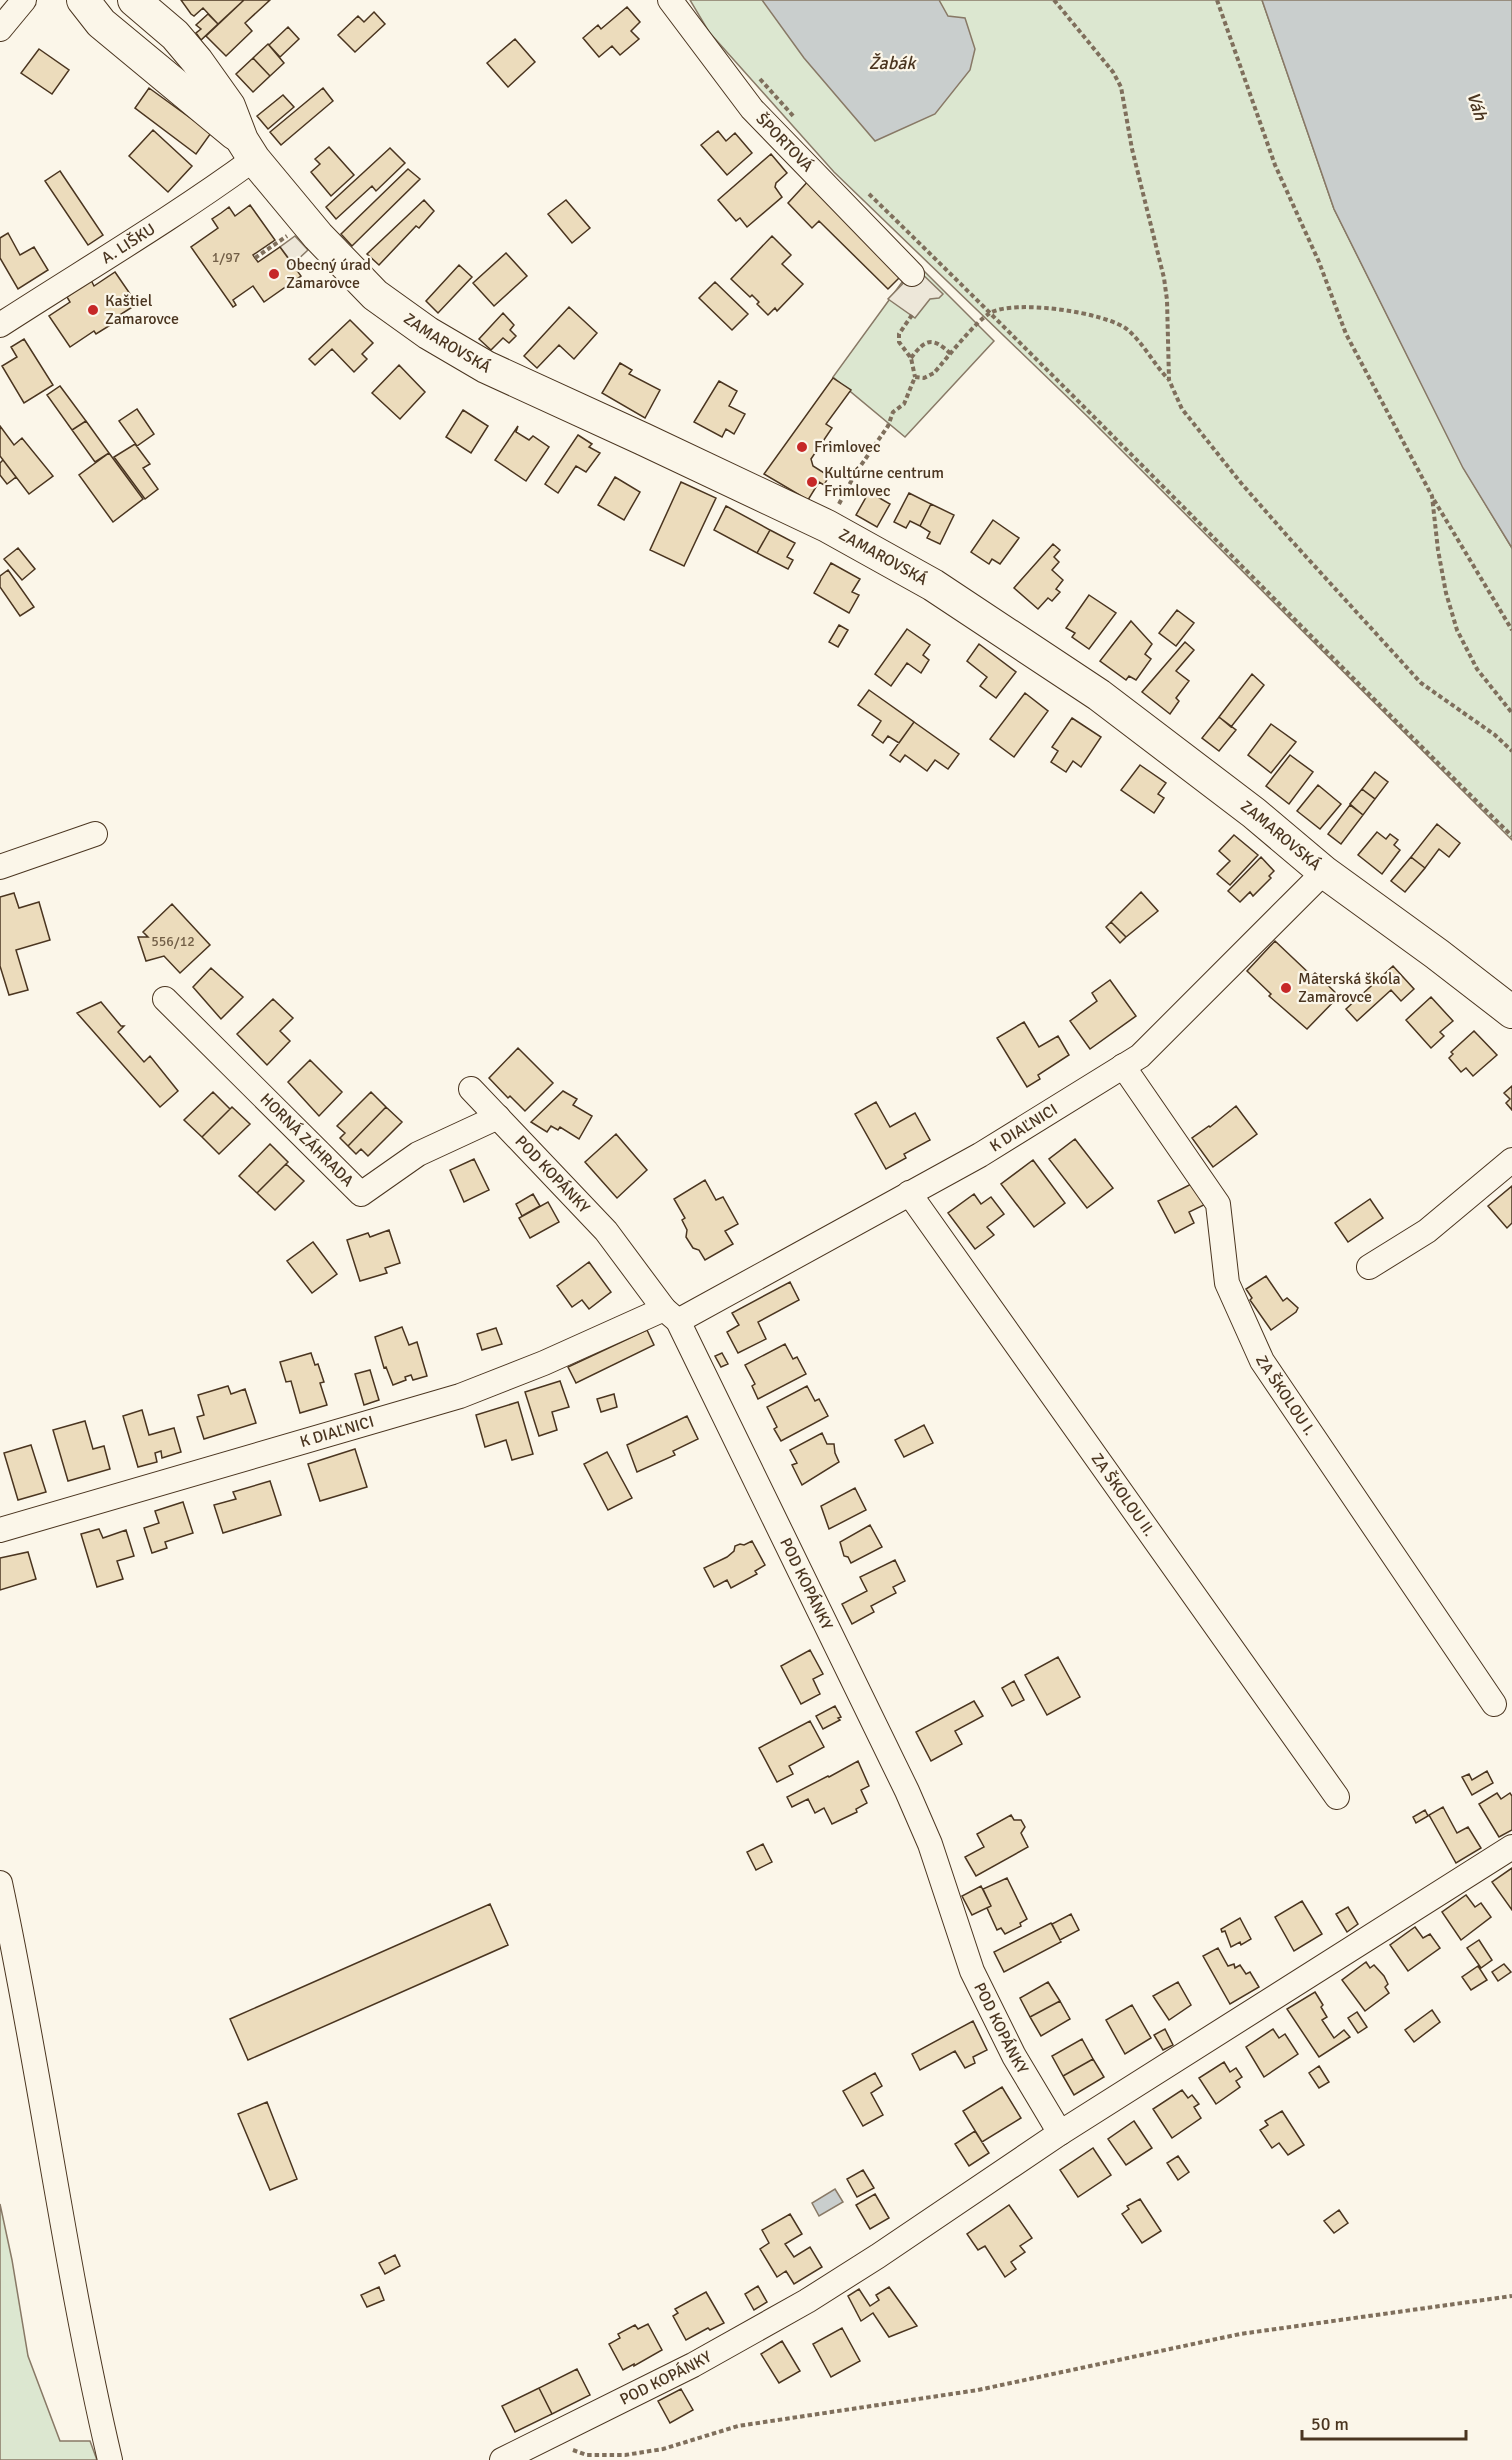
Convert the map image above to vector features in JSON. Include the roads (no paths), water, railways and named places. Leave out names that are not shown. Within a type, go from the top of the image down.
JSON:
[{"type":"main road","name":"ZAMAROVSKÁ","points":[[83,0],[101,23],[248,150],[318,236],[375,295],[428,333],[486,368],[827,526],[933,585],[1099,695],[1254,813],[1324,872],[1512,1012]]},
{"type":"main road","name":"ZAMAROVSKÁ","points":[[145,3],[197,61],[229,106],[248,150]]},
{"type":"street","points":[[0,29],[24,0]]},
{"type":"street","name":"ŠPORTOVÁ","points":[[670,0],[752,110],[912,274]]},
{"type":"street","name":"A. LIŠKU","points":[[0,325],[145,235],[248,150]]},
{"type":"street","points":[[0,867],[95,834]]},
{"type":"street","name":"K DIAĽNICI","points":[[0,1530],[460,1396],[671,1315],[980,1155],[1140,1056],[1324,872]]},
{"type":"street","name":"HORNÁ ZÁHRADA","points":[[165,999],[361,1194],[418,1154],[498,1117]]},
{"type":"street","name":"ZA ŠKOLOU I.","points":[[1123,1066],[1218,1204],[1227,1283],[1262,1361],[1494,1704]]},
{"type":"street","name":"POD KOPÁNKY","points":[[471,1089],[606,1231],[671,1315],[906,1791],[930,1844],[972,1971],[1014,2056],[1060,2133]]},
{"type":"street","points":[[1369,1267],[1427,1231],[1512,1160]]},
{"type":"street","name":"ZA ŠKOLOU II.","points":[[909,1193],[1337,1797]]},
{"type":"street","name":"POD KOPÁNKY","points":[[502,2460],[693,2365],[807,2301],[1060,2133],[1512,1847]]},
{"type":"street","points":[[0,1882],[16,1958],[89,2372],[110,2460]]},
{"type":"water","name":"Žabák","points":[[762,0],[939,0],[948,16],[965,18],[975,49],[970,70],[935,114],[875,141],[804,58]]},
{"type":"water","name":"Váh","points":[[1262,0],[1512,0],[1512,548],[1463,468],[1334,209]]},
{"type":"water","points":[[835,2189],[843,2202],[819,2216],[812,2203]]},
{"type":"place","name":"Obecný úrad Zamarovce","points":[[274,274]]},
{"type":"place","name":"Kaštiel Zamarovce","points":[[93,310]]},
{"type":"place","name":"Frimlovec","points":[[802,447]]},
{"type":"place","name":"Kultúrne centrum Frimlovec","points":[[812,482]]},
{"type":"place","name":"Materská škola Zamarovce","points":[[1286,988]]}]
